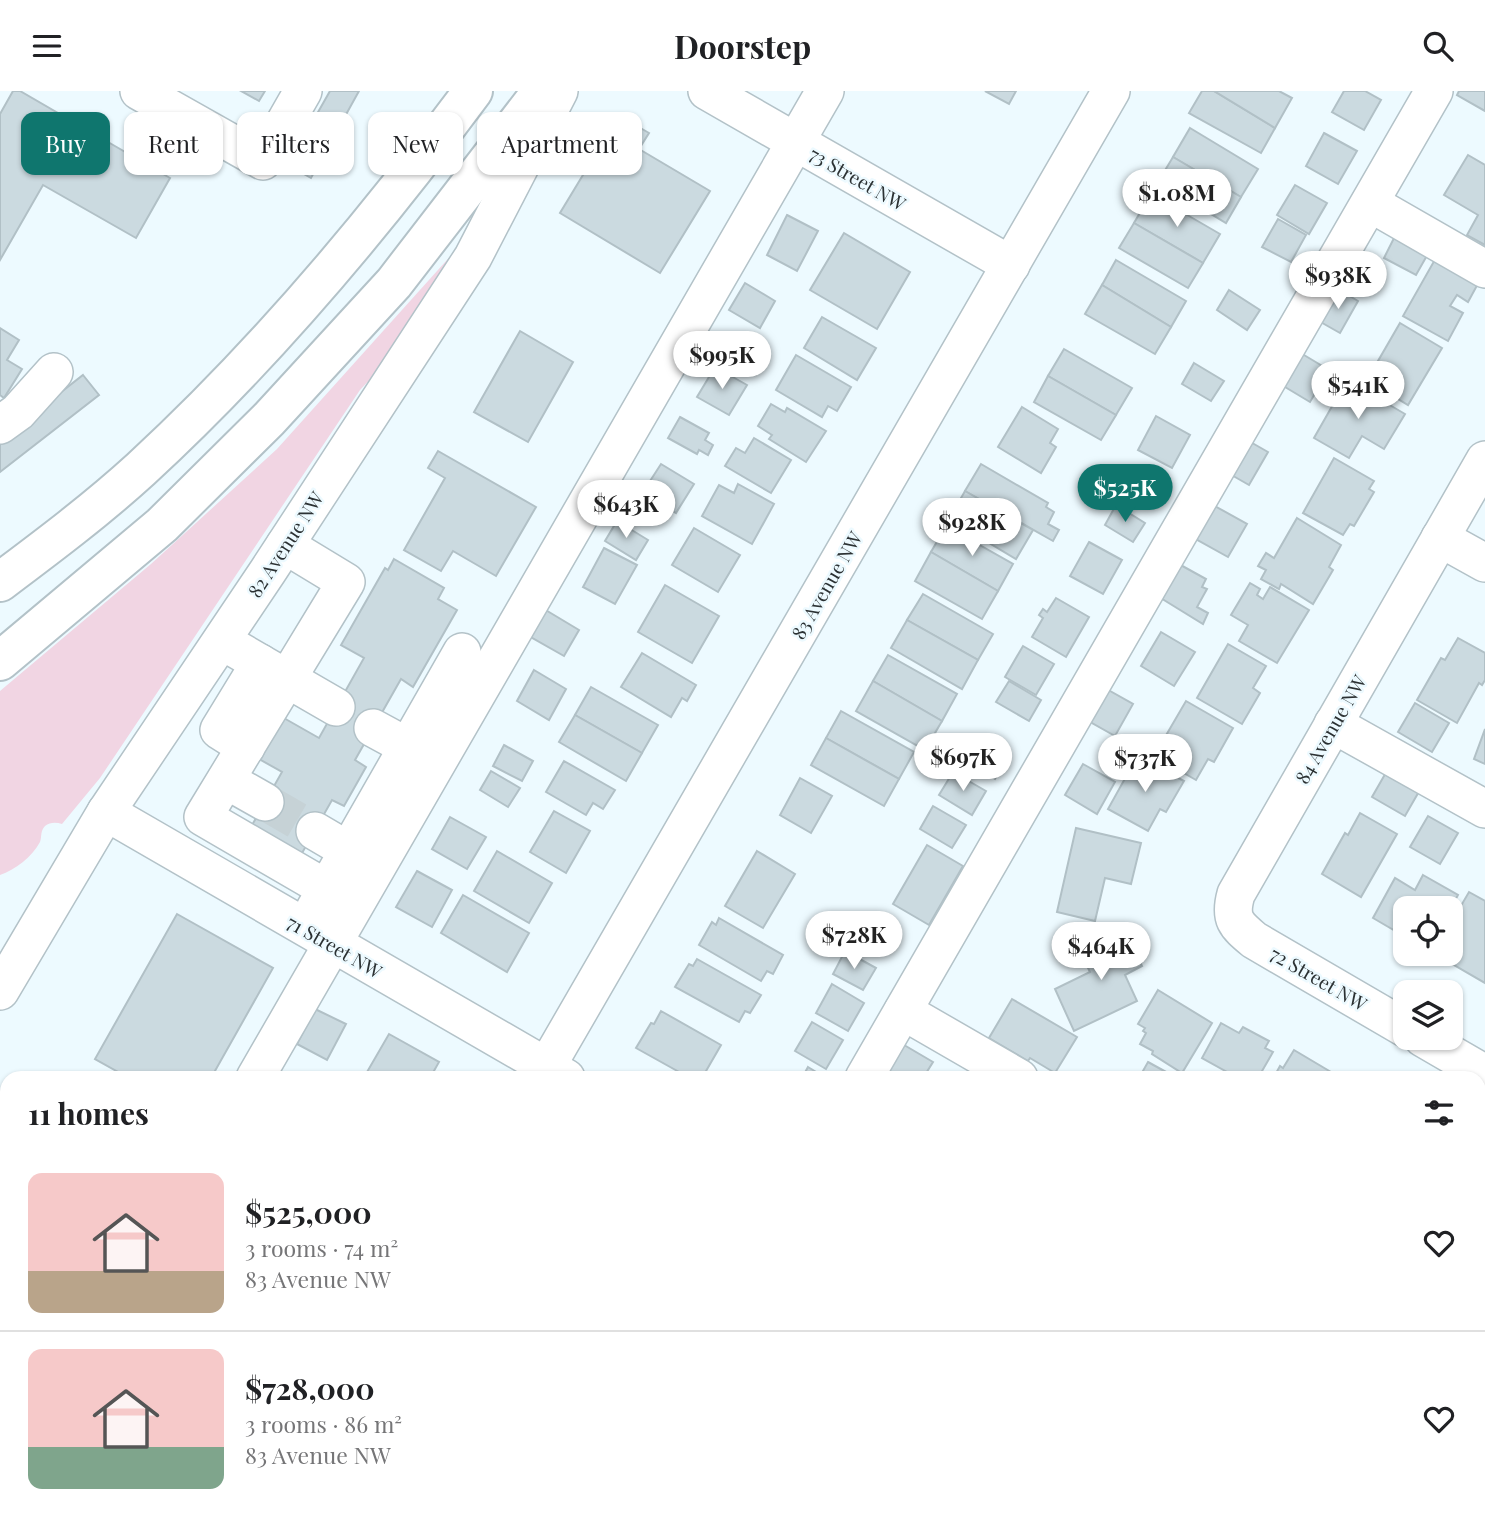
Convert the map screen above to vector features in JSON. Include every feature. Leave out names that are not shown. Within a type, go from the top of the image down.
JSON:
[{"type":"main road","points":[[0,582],[83,519],[211,401],[322,283],[472,91]]},
{"type":"main road","points":[[0,661],[162,525],[269,419],[394,283],[542,91]]},
{"type":"main road","points":[[0,563],[46,547]]},
{"type":"street","points":[[139,91],[263,161],[303,91]]},
{"type":"street","name":"82 Avenue NW","points":[[0,991],[106,812],[222,641],[473,257],[559,91]]},
{"type":"street","name":"73 Street NW","points":[[707,91],[1011,265]]},
{"type":"street","points":[[258,1071],[318,936],[825,91]]},
{"type":"street","name":"83 Avenue NW","points":[[553,1071],[1111,91]]},
{"type":"street","points":[[868,1071],[1434,91]]},
{"type":"street","points":[[1370,203],[1485,269]]},
{"type":"street","points":[[0,425],[18,412],[54,372]]},
{"type":"street","name":"84 Avenue NW","points":[[1236,924],[1232,906],[1236,894],[1485,460]]},
{"type":"street","points":[[1440,538],[1485,563]]},
{"type":"street","points":[[285,545],[346,582],[274,671],[246,747],[202,817],[327,890]]},
{"type":"street","points":[[222,641],[336,707]]},
{"type":"street","points":[[318,936],[327,890],[462,652]]},
{"type":"street","points":[[1333,724],[1485,809]]},
{"type":"street","points":[[373,728],[408,747]]},
{"type":"street","points":[[226,780],[265,802]]},
{"type":"street","name":"71 Street NW","points":[[106,812],[546,1071]]},
{"type":"street","points":[[315,831],[349,851]]},
{"type":"street","name":"72 Street NW","points":[[1236,924],[1254,940],[1393,1021]]},
{"type":"street","points":[[903,1011],[1007,1071]]},
{"type":"street","points":[[1444,1050],[1480,1071]]},
{"type":"shaded area","points":[[455,251],[393,355],[360,390],[100,778],[62,824],[45,826],[37,848],[28,858],[0,875],[0,691],[151,564],[277,449]]},
{"type":"building","points":[[13,91],[20,91],[56,112],[21,112],[21,175],[110,175],[110,143],[124,151],[124,175],[165,175],[170,178],[136,238],[43,185],[0,260],[0,114]]},
{"type":"building","points":[[241,91],[265,91],[259,101]]},
{"type":"building","points":[[330,91],[359,91],[347,112],[318,112]]},
{"type":"building","points":[[985,91],[1016,91],[1009,104]]},
{"type":"building","points":[[1202,91],[1214,91],[1275,128],[1261,153],[1189,113]]},
{"type":"building","points":[[1214,91],[1279,91],[1292,98],[1275,128]]},
{"type":"building","points":[[1344,91],[1365,91],[1381,100],[1364,130],[1332,112]]},
{"type":"building","points":[[1459,91],[1485,91],[1485,111],[1457,95]]},
{"type":"building","points":[[1190,128],[1258,169],[1241,197],[1173,157]]},
{"type":"building","points":[[642,129],[649,133],[642,144]]},
{"type":"building","points":[[1324,133],[1357,151],[1338,184],[1306,166]]},
{"type":"building","points":[[642,151],[710,191],[660,273],[560,213],[583,175],[642,175]]},
{"type":"building","points":[[1468,155],[1485,165],[1485,245],[1467,235],[1478,215],[1444,195]]},
{"type":"building","points":[[1173,157],[1241,197],[1226,223],[1158,182]]},
{"type":"building","points":[[1295,185],[1327,203],[1309,234],[1277,215]]},
{"type":"building","points":[[1151,194],[1220,234],[1203,263],[1134,223]]},
{"type":"building","points":[[787,215],[818,231],[797,271],[767,255]]},
{"type":"building","points":[[1278,219],[1306,235],[1291,262],[1262,247]]},
{"type":"building","points":[[1134,223],[1203,263],[1188,288],[1119,248]]},
{"type":"building","points":[[844,233],[910,272],[877,329],[810,290]]},
{"type":"building","points":[[1396,234],[1429,252],[1416,275],[1384,258]]},
{"type":"building","points":[[1437,256],[1480,280],[1468,302],[1457,295],[1450,306],[1463,313],[1448,341],[1403,316]]},
{"type":"building","points":[[1116,260],[1186,301],[1171,327],[1102,285]]},
{"type":"building","points":[[745,283],[775,301],[760,328],[729,310]]},
{"type":"building","points":[[1102,285],[1171,327],[1155,354],[1085,314]]},
{"type":"building","points":[[1336,288],[1358,301],[1340,333],[1317,320]]},
{"type":"building","points":[[1229,290],[1260,310],[1247,330],[1217,310]]},
{"type":"building","points":[[822,317],[876,348],[857,380],[804,348]]},
{"type":"building","points":[[1400,323],[1442,348],[1408,405],[1367,380]]},
{"type":"building","points":[[0,328],[19,340],[7,360],[22,369],[4,398],[0,395]]},
{"type":"building","points":[[520,331],[573,362],[528,442],[474,412]]},
{"type":"building","points":[[739,339],[767,356],[756,375],[728,359]]},
{"type":"building","points":[[1064,349],[1132,388],[1116,415],[1048,376]]},
{"type":"building","points":[[1299,352],[1329,370],[1310,402],[1280,384]]},
{"type":"building","points":[[796,355],[851,387],[837,411],[828,406],[822,417],[776,390]]},
{"type":"building","points":[[1194,363],[1224,381],[1211,401],[1182,384]]},
{"type":"building","points":[[715,367],[747,385],[729,415],[697,397]]},
{"type":"building","points":[[83,375],[99,395],[0,472],[0,440]]},
{"type":"building","points":[[1048,376],[1116,415],[1101,440],[1034,402]]},
{"type":"building","points":[[1347,380],[1405,414],[1384,449],[1362,436],[1349,458],[1314,438]]},
{"type":"building","points":[[771,404],[785,412],[787,408],[826,431],[806,462],[769,439],[772,435],[758,426]]},
{"type":"building","points":[[1022,407],[1058,429],[1050,443],[1056,447],[1041,473],[998,447]]},
{"type":"building","points":[[1156,416],[1190,435],[1172,468],[1138,450]]},
{"type":"building","points":[[680,417],[709,433],[705,440],[713,445],[708,455],[699,450],[697,454],[668,438]]},
{"type":"building","points":[[754,438],[791,460],[771,493],[725,466],[736,448],[745,453]]},
{"type":"building","points":[[1247,440],[1268,452],[1249,485],[1228,473]]},
{"type":"building","points":[[438,451],[536,507],[496,576],[453,551],[441,571],[404,550],[445,478],[428,468]]},
{"type":"building","points":[[1334,458],[1374,481],[1369,489],[1374,492],[1354,526],[1350,524],[1343,535],[1303,513]]},
{"type":"building","points":[[661,464],[694,484],[676,513],[643,492]]},
{"type":"building","points":[[981,464],[1048,503],[1046,507],[1054,512],[1048,524],[1059,530],[1053,541],[965,491]]},
{"type":"building","points":[[738,484],[774,504],[752,544],[702,516],[719,485],[734,493]]},
{"type":"building","points":[[965,491],[1033,530],[1016,559],[949,519]]},
{"type":"building","points":[[1116,505],[1145,523],[1133,542],[1105,525]]},
{"type":"building","points":[[1213,505],[1247,524],[1228,557],[1194,538]]},
{"type":"building","points":[[1297,518],[1341,545],[1329,567],[1333,570],[1313,604],[1281,584],[1279,589],[1261,579],[1266,570],[1258,566],[1266,553],[1274,558]]},
{"type":"building","points":[[617,521],[648,540],[636,560],[605,541]]},
{"type":"building","points":[[946,526],[1013,564],[998,591],[931,552]]},
{"type":"building","points":[[694,528],[740,555],[718,592],[672,565]]},
{"type":"building","points":[[1089,542],[1122,560],[1103,594],[1070,576]]},
{"type":"building","points":[[604,548],[637,565],[615,604],[583,587]]},
{"type":"building","points":[[931,552],[998,591],[982,619],[915,581]]},
{"type":"building","points":[[394,559],[444,588],[438,599],[457,610],[413,687],[401,679],[355,760],[366,767],[344,806],[332,800],[297,862],[247,834],[282,772],[252,755],[275,713],[319,738],[364,658],[341,645],[385,568],[388,570]]},
{"type":"building","points":[[1177,563],[1206,579],[1202,587],[1207,589],[1197,607],[1208,613],[1203,624],[1159,597]]},
{"type":"building","points":[[1250,583],[1260,589],[1257,595],[1263,599],[1270,587],[1309,610],[1277,663],[1239,641],[1248,625],[1231,615]]},
{"type":"building","points":[[665,585],[719,616],[692,663],[638,632]]},
{"type":"building","points":[[923,594],[993,634],[978,660],[907,620]]},
{"type":"building","points":[[1056,598],[1089,617],[1066,657],[1032,637],[1043,618],[1039,615],[1043,609],[1047,612]]},
{"type":"building","points":[[544,609],[579,630],[564,656],[529,636]]},
{"type":"building","points":[[907,620],[978,660],[962,689],[891,648]]},
{"type":"building","points":[[1161,632],[1195,652],[1174,686],[1141,666]]},
{"type":"building","points":[[1458,638],[1485,653],[1485,680],[1482,685],[1479,683],[1457,723],[1417,700],[1441,658],[1445,660]]},
{"type":"building","points":[[1228,644],[1266,666],[1253,688],[1260,693],[1242,724],[1197,698]]},
{"type":"building","points":[[1023,646],[1054,664],[1036,695],[1005,677]]},
{"type":"building","points":[[642,653],[696,685],[687,701],[682,698],[671,717],[621,687]]},
{"type":"building","points":[[888,655],[957,694],[942,721],[873,681]]},
{"type":"building","points":[[534,670],[566,689],[549,720],[517,701]]},
{"type":"building","points":[[873,681],[942,721],[935,733],[943,738],[936,751],[927,746],[925,750],[856,711]]},
{"type":"building","points":[[1009,681],[1041,700],[1029,721],[996,702]]},
{"type":"building","points":[[591,687],[658,725],[642,753],[575,715]]},
{"type":"building","points":[[1103,687],[1133,704],[1115,736],[1085,719]]},
{"type":"building","points":[[1186,701],[1233,728],[1214,762],[1208,759],[1196,780],[1154,756]]},
{"type":"building","points":[[1415,703],[1449,723],[1432,752],[1398,732]]},
{"type":"building","points":[[841,711],[914,752],[899,779],[826,738]]},
{"type":"building","points":[[575,715],[642,753],[626,781],[559,742]]},
{"type":"building","points":[[1485,729],[1485,764],[1474,759]]},
{"type":"building","points":[[826,738],[899,779],[884,806],[811,765]]},
{"type":"building","points":[[974,743],[1006,761],[995,779],[963,761]]},
{"type":"building","points":[[504,745],[533,761],[522,781],[493,766]]},
{"type":"building","points":[[1137,757],[1184,781],[1166,812],[1160,809],[1148,831],[1108,809]]},
{"type":"building","points":[[564,761],[615,790],[603,809],[593,803],[586,815],[546,792]]},
{"type":"building","points":[[1083,764],[1115,782],[1097,814],[1065,795]]},
{"type":"building","points":[[1388,769],[1421,788],[1405,816],[1372,797]]},
{"type":"building","points":[[491,771],[520,788],[508,807],[480,790]]},
{"type":"building","points":[[953,772],[986,791],[972,815],[939,795]]},
{"type":"building","points":[[800,778],[832,796],[811,833],[780,815]]},
{"type":"building","points":[[933,806],[966,825],[952,848],[920,829]]},
{"type":"building","points":[[554,811],[590,831],[566,873],[530,852]]},
{"type":"building","points":[[1360,813],[1397,834],[1361,897],[1322,874],[1345,833],[1348,835]]},
{"type":"building","points":[[1428,816],[1458,833],[1440,864],[1410,847]]},
{"type":"building","points":[[450,817],[486,837],[467,869],[432,849]]},
{"type":"building","points":[[1076,828],[1141,843],[1131,884],[1105,878],[1095,921],[1057,912]]},
{"type":"building","points":[[927,845],[963,866],[929,925],[893,904]]},
{"type":"building","points":[[497,851],[552,883],[529,923],[474,891]]},
{"type":"building","points":[[757,851],[795,874],[763,928],[725,906]]},
{"type":"building","points":[[417,871],[452,890],[432,927],[396,907]]},
{"type":"building","points":[[1423,875],[1458,895],[1393,896],[1393,930],[1373,918],[1395,878],[1415,890]]},
{"type":"building","points":[[1469,892],[1485,901],[1485,983],[1456,966],[1463,966],[1463,902]]},
{"type":"building","points":[[463,895],[529,933],[507,972],[441,933]]},
{"type":"building","points":[[177,914],[273,968],[215,1071],[116,1071],[95,1059]]},
{"type":"building","points":[[719,918],[783,955],[773,974],[767,971],[761,981],[699,945],[712,922],[716,925]]},
{"type":"building","points":[[1124,930],[1142,966],[1125,975],[1137,1001],[1074,1031],[1055,989],[1090,972],[1080,951]]},
{"type":"building","points":[[845,951],[876,968],[863,990],[833,974]]},
{"type":"building","points":[[697,959],[761,995],[750,1013],[745,1011],[739,1022],[675,987],[689,964],[693,966]]},
{"type":"building","points":[[832,984],[864,1003],[848,1031],[816,1013]]},
{"type":"building","points":[[1158,990],[1212,1023],[1183,1071],[1179,1071],[1140,1044],[1146,1033],[1143,1031],[1145,1028],[1138,1024]]},
{"type":"building","points":[[1012,999],[1077,1037],[1056,1071],[1030,1058],[1028,1061],[989,1038]]},
{"type":"building","points":[[315,1009],[346,1024],[327,1060],[297,1044]]},
{"type":"building","points":[[661,1011],[721,1045],[706,1071],[677,1071],[636,1048],[651,1023],[654,1024]]},
{"type":"building","points":[[812,1022],[843,1040],[826,1069],[795,1051]]},
{"type":"building","points":[[1221,1023],[1239,1033],[1243,1027],[1269,1041],[1265,1048],[1273,1052],[1262,1071],[1225,1071],[1202,1058]]},
{"type":"building","points":[[389,1034],[439,1062],[434,1071],[368,1071]]},
{"type":"building","points":[[899,1042],[933,1062],[927,1071],[886,1071]]},
{"type":"building","points":[[1294,1050],[1329,1071],[1277,1071],[1280,1066],[1283,1068]]},
{"type":"building","points":[[1148,1062],[1164,1071],[1143,1071]]},
{"type":"tunnel","points":[[265,802],[315,831]]}]
